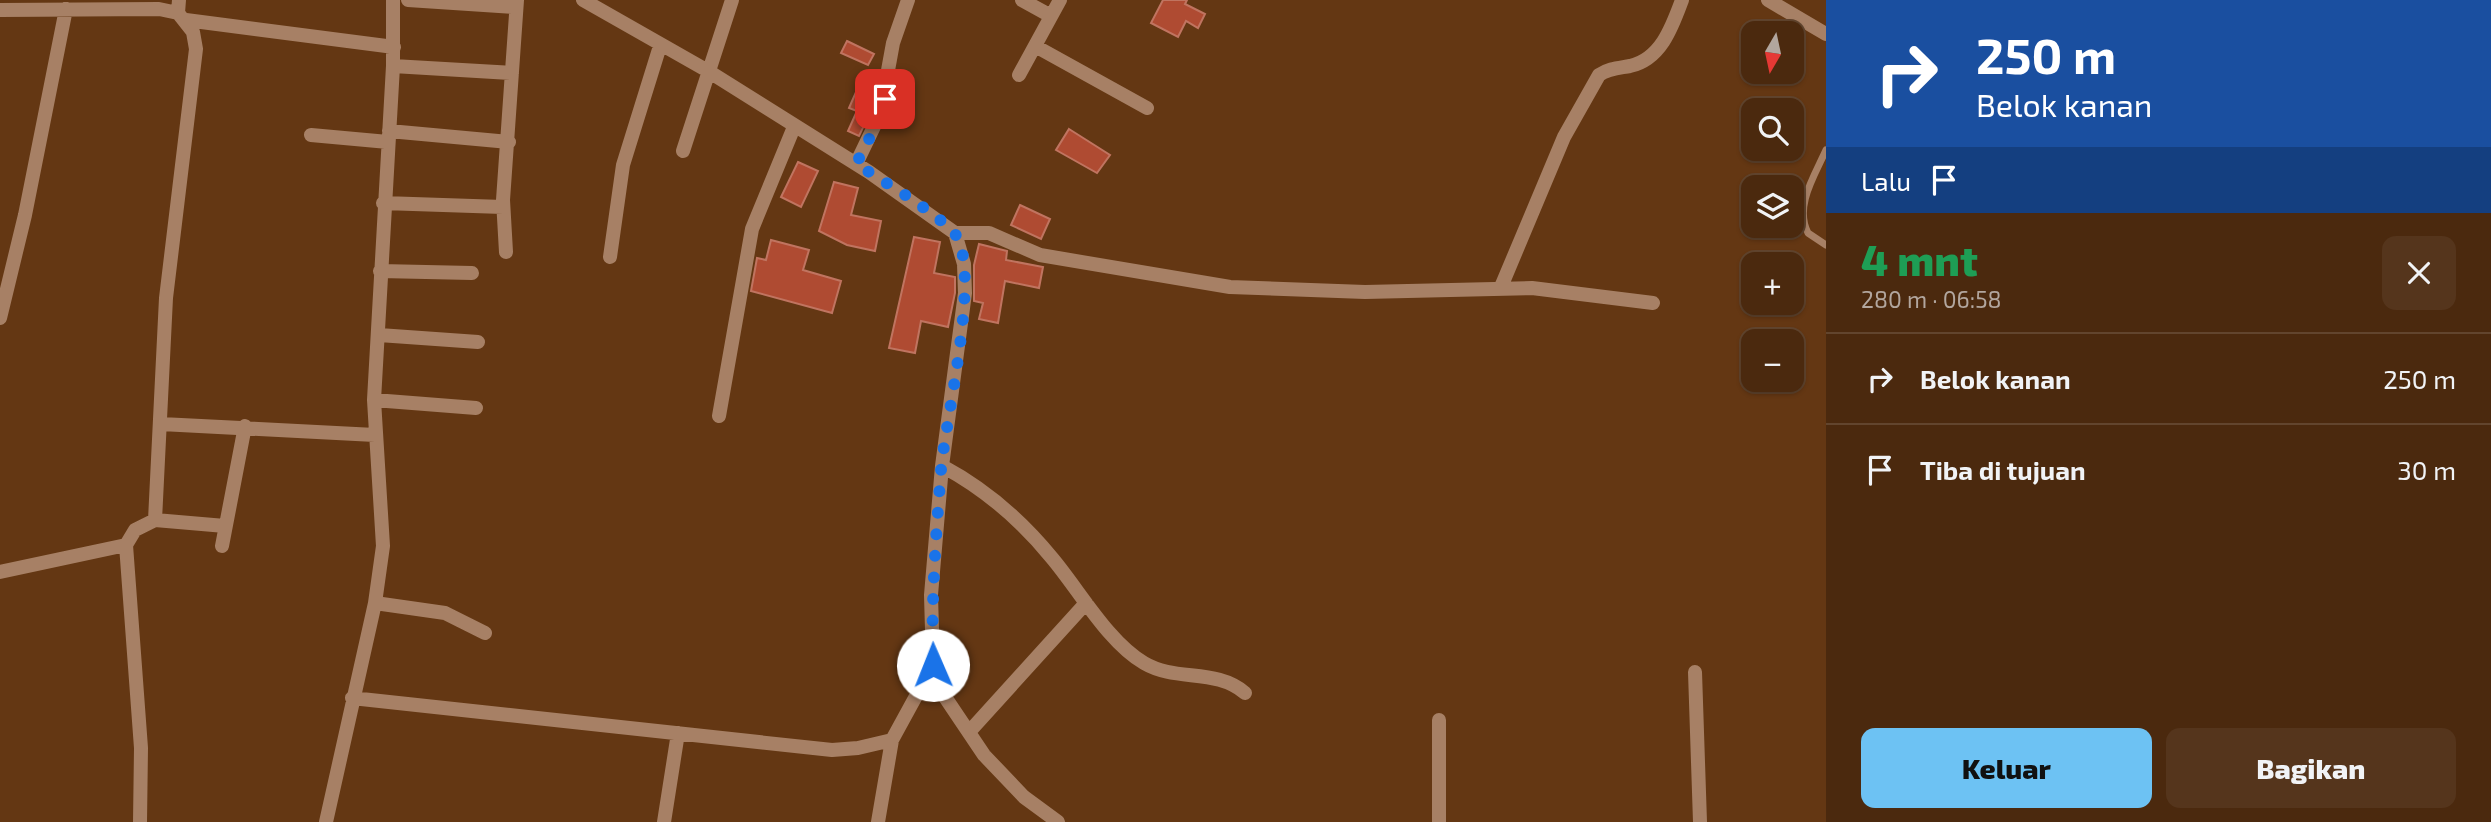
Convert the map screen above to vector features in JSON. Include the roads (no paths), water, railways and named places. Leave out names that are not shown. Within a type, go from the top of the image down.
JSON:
[{"type":"street","points":[[326,822],[375,603],[383,547],[384,522],[374,435],[374,400],[383,203],[394,47],[393,0]]},
{"type":"street","points":[[408,0],[517,4],[503,207],[506,252]]},
{"type":"street","points":[[583,0],[708,71],[856,164],[955,233],[989,233],[1040,255],[1230,288],[1365,292],[1501,287],[1559,290],[1653,303]]},
{"type":"street","points":[[683,150],[732,0]]},
{"type":"street","points":[[856,164],[880,114],[893,43],[908,0]]},
{"type":"street","points":[[1022,0],[1051,16]]},
{"type":"street","points":[[1019,75],[1060,0]]},
{"type":"street","points":[[1501,287],[1564,137],[1593,85],[1604,71],[1644,62],[1654,54],[1662,44],[1682,0]]},
{"type":"street","points":[[1768,0],[1826,34]]},
{"type":"street","points":[[0,318],[25,215],[66,9]]},
{"type":"street","points":[[0,10],[181,11],[394,47]]},
{"type":"street","points":[[155,520],[166,298],[197,40],[181,11]]},
{"type":"street","points":[[610,257],[623,165],[660,46]]},
{"type":"street","points":[[1035,46],[1147,108]]},
{"type":"street","points":[[393,66],[512,73]]},
{"type":"street","points":[[719,416],[752,229],[794,127]]},
{"type":"street","points":[[311,135],[509,142]]},
{"type":"street","points":[[383,203],[503,207]]},
{"type":"street","points":[[955,233],[964,264],[965,293],[942,466],[931,595],[933,665],[945,697],[984,755],[1024,797],[1058,822]]},
{"type":"street","points":[[380,271],[472,273]]},
{"type":"street","points":[[379,335],[478,342]]},
{"type":"street","points":[[374,400],[476,408]]},
{"type":"street","points":[[161,425],[244,426],[374,435]]},
{"type":"street","points":[[222,546],[244,426]]},
{"type":"street","points":[[942,466],[990,495],[1051,556],[1122,645],[1144,663],[1164,671],[1224,680],[1245,693]]},
{"type":"street","points":[[140,822],[141,748],[127,545],[135,530],[155,520],[225,526]]},
{"type":"street","points":[[0,572],[127,545]]},
{"type":"street","points":[[375,603],[445,613],[485,633]]},
{"type":"street","points":[[969,732],[1086,603]]},
{"type":"street","points":[[878,822],[892,740],[933,665]]},
{"type":"street","points":[[1695,671],[1700,822]]},
{"type":"street","points":[[352,698],[846,750],[892,740]]},
{"type":"street","points":[[1439,720],[1439,822]]},
{"type":"street","points":[[664,822],[678,733]]},
{"type":"lane","points":[[1826,150],[1805,198],[1803,213],[1808,233],[1826,245]]}]
